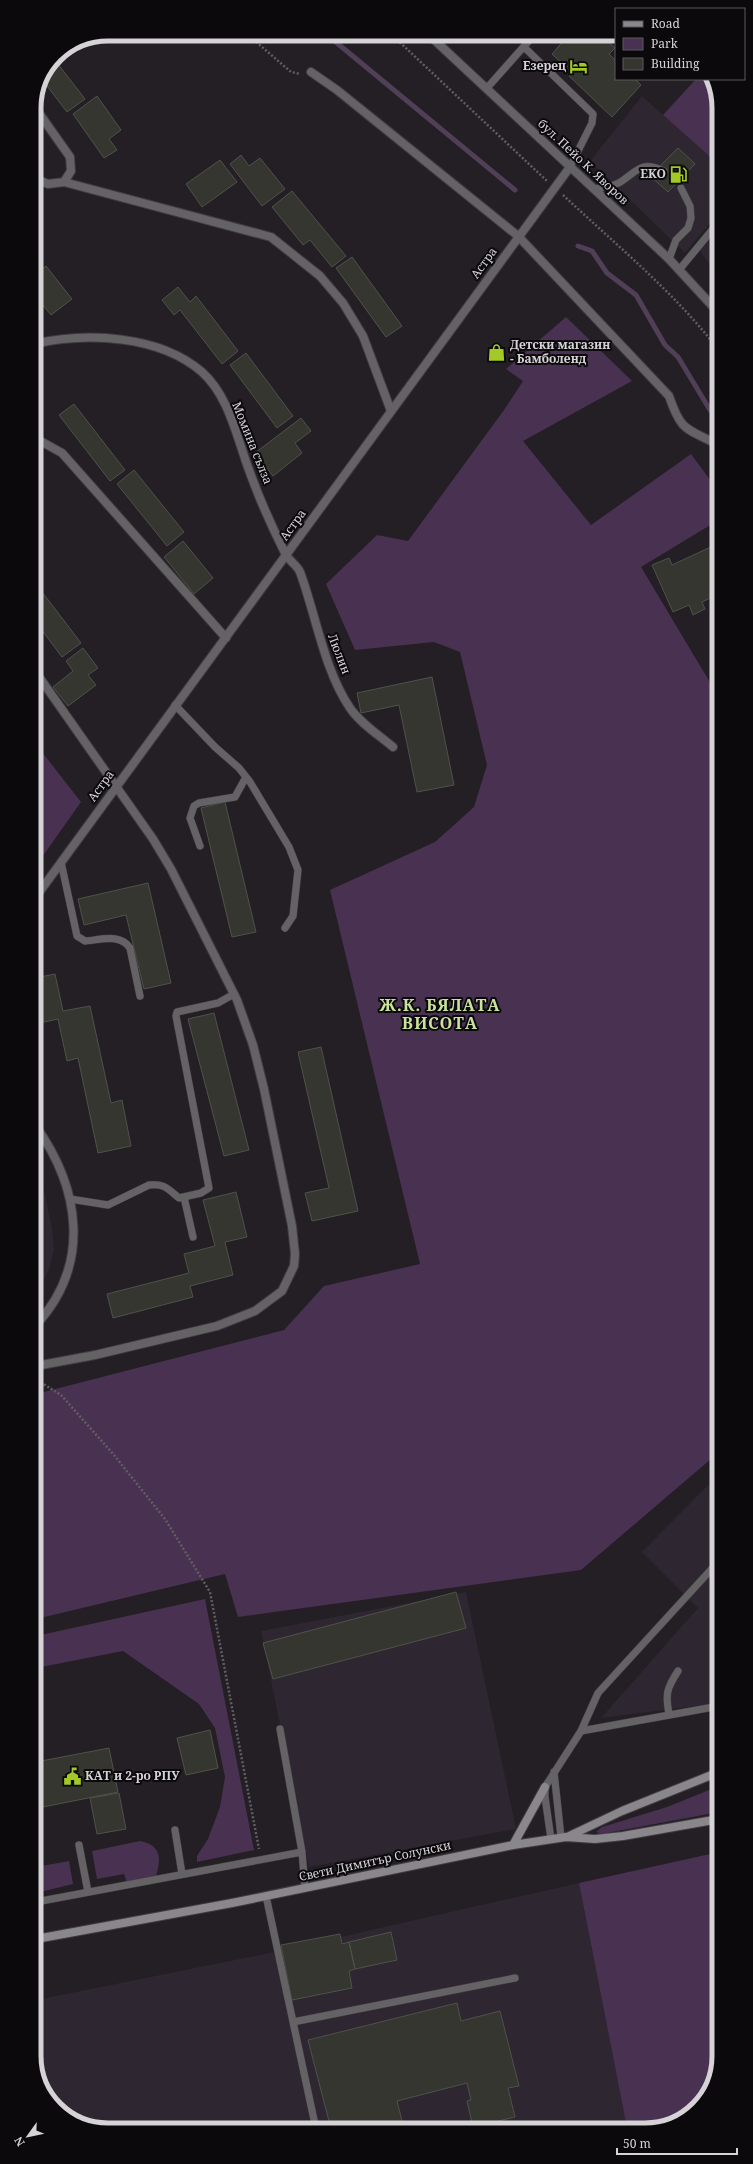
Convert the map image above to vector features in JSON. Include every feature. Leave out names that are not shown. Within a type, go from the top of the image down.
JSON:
[{"type":"main road","points":[[564,1837],[622,1811],[712,1775]]},
{"type":"main road","points":[[513,1845],[545,1787]]},
{"type":"main road","name":"Свети Димитър Солунски","points":[[41,1938],[266,1896],[513,1845],[564,1837],[595,1839],[623,1836],[712,1820]]},
{"type":"street","name":"бул. Пейо К. Яворов","points":[[438,41],[669,259],[712,306]]},
{"type":"street","points":[[311,72],[336,90],[518,236],[669,396],[676,418],[684,428],[712,442]]},
{"type":"street","points":[[41,116],[70,157],[71,171],[64,182]]},
{"type":"street","name":"Астра","points":[[41,890],[570,166]]},
{"type":"street","points":[[41,181],[48,184],[64,182],[271,237],[320,276],[343,303],[363,336],[391,411]]},
{"type":"street","name":"Момина сълза","points":[[41,342],[61,338],[121,338],[151,346],[185,360],[203,373],[218,392],[228,411],[250,471],[286,555]]},
{"type":"street","points":[[41,442],[62,453],[226,638]]},
{"type":"street","name":"Люлин","points":[[286,555],[300,572],[321,642],[342,692],[351,709],[393,747]]},
{"type":"street","points":[[41,680],[116,786],[171,868],[234,994],[253,1045],[264,1089],[292,1226],[294,1266],[282,1291],[255,1311],[217,1326],[95,1356],[41,1365]]},
{"type":"street","points":[[41,1134],[55,1156],[70,1199],[74,1243],[71,1262],[65,1282],[41,1318]]},
{"type":"lane","points":[[487,88],[529,41]]},
{"type":"lane","points":[[524,47],[593,114],[592,124],[570,166]]},
{"type":"lane","points":[[594,189],[612,186],[621,181],[634,170],[645,166],[664,171]]},
{"type":"lane","points":[[669,259],[676,240],[688,228],[692,218],[690,206],[681,188]]},
{"type":"lane","points":[[679,270],[712,230]]},
{"type":"lane","points":[[175,705],[246,777],[258,793],[289,847],[298,870],[293,916],[285,928]]},
{"type":"lane","points":[[200,846],[190,818],[194,806],[199,802],[235,797],[246,777]]},
{"type":"lane","points":[[61,862],[77,936],[84,941],[109,939],[120,940],[126,943],[133,960],[140,996]]},
{"type":"lane","points":[[70,1199],[108,1205],[149,1185],[156,1184],[167,1186],[179,1198],[201,1193],[209,1188],[176,1016],[177,1012],[218,1002],[234,994]]},
{"type":"lane","points":[[184,1197],[193,1238]]},
{"type":"lane","points":[[551,1839],[544,1797],[545,1787],[581,1731],[598,1693],[712,1569]]},
{"type":"lane","points":[[670,1714],[666,1698],[669,1686],[678,1671]]},
{"type":"lane","points":[[581,1731],[712,1707]]},
{"type":"lane","points":[[280,1729],[302,1852],[305,1888]]},
{"type":"lane","points":[[554,1772],[564,1837]]},
{"type":"lane","points":[[175,1830],[182,1874]]},
{"type":"lane","points":[[79,1845],[88,1892]]},
{"type":"lane","points":[[41,1901],[302,1852]]},
{"type":"lane","points":[[266,1896],[315,2123]]},
{"type":"lane","points":[[293,2022],[515,1978]]},
{"type":"path","points":[[255,41],[291,72],[297,75],[311,72]]},
{"type":"path","points":[[41,1384],[45,1384],[62,1395],[114,1455],[165,1519],[210,1592],[262,1859]]},
{"type":"shaded area","points":[[642,96],[712,159],[712,221],[685,253],[590,161]]},
{"type":"shaded area","points":[[712,230],[712,268],[700,251]]},
{"type":"shaded area","points":[[41,1180],[52,1228],[54,1249],[50,1267],[41,1286]]},
{"type":"shaded area","points":[[712,1481],[712,1704],[601,1718],[698,1608],[642,1552]]},
{"type":"shaded area","points":[[466,1592],[516,1829],[309,1867],[261,1631]]},
{"type":"shaded area","points":[[579,1883],[626,2123],[104,2123],[91,2121],[75,2114],[67,2109],[52,2093],[43,2073],[42,2065],[41,1999],[274,1952]]},
{"type":"green space","points":[[695,80],[706,80],[710,91],[712,108],[712,159],[663,115]]},
{"type":"green space","points":[[566,317],[632,381],[523,441],[591,525],[691,454],[712,482],[712,524],[641,567],[712,686],[712,1458],[581,1570],[238,1617],[225,1574],[41,1618],[41,1393],[284,1330],[324,1286],[420,1264],[330,890],[435,842],[474,807],[487,765],[460,652],[434,642],[355,650],[326,584],[377,535],[408,541],[504,410],[523,381],[506,369]]},
{"type":"green space","points":[[41,751],[81,802],[41,859]]},
{"type":"green space","points":[[205,1599],[254,1850],[197,1862],[197,1856],[208,1839],[220,1807],[225,1777],[215,1728],[199,1704],[123,1651],[41,1667],[41,1635]]},
{"type":"green space","points":[[712,1789],[712,1813],[601,1834],[596,1832],[602,1827],[667,1807]]},
{"type":"green space","points":[[140,1841],[153,1846],[158,1855],[159,1860],[155,1879],[127,1883],[124,1874],[97,1879],[92,1851]]},
{"type":"green space","points":[[712,1854],[711,2065],[708,2077],[698,2097],[682,2112],[671,2118],[654,2122],[626,2123],[579,1883]]},
{"type":"green space","points":[[69,1861],[73,1884],[41,1892],[41,1866]]},
{"type":"building","points":[[563,41],[607,41],[615,48],[609,54],[615,60],[615,80],[636,80],[641,85],[612,117],[569,76],[572,73],[552,54]]},
{"type":"building","points":[[58,64],[85,99],[67,112],[45,84],[52,71]]},
{"type":"building","points":[[97,96],[121,130],[109,139],[117,150],[104,158],[73,114]]},
{"type":"building","points":[[678,148],[695,164],[668,192],[650,176]]},
{"type":"building","points":[[241,155],[249,166],[260,158],[285,189],[262,206],[230,164]]},
{"type":"building","points":[[220,160],[237,182],[202,207],[186,184]]},
{"type":"building","points":[[292,191],[346,256],[332,267],[310,240],[303,245],[272,207]]},
{"type":"building","points":[[352,257],[402,326],[386,337],[336,268]]},
{"type":"building","points":[[46,266],[72,299],[51,315],[41,303],[41,270]]},
{"type":"building","points":[[178,287],[190,302],[196,296],[238,351],[222,364],[180,310],[174,315],[162,300]]},
{"type":"building","points":[[246,353],[293,416],[277,428],[230,365]]},
{"type":"building","points":[[74,404],[125,470],[110,481],[59,415]]},
{"type":"building","points":[[301,418],[311,431],[295,443],[302,453],[273,476],[255,453]]},
{"type":"building","points":[[134,470],[184,532],[167,546],[117,484]]},
{"type":"building","points":[[183,541],[213,578],[194,594],[164,557]]},
{"type":"building","points":[[712,546],[712,597],[702,602],[705,609],[693,615],[689,605],[673,612],[652,565],[669,558],[672,565]]},
{"type":"building","points":[[41,591],[81,643],[62,657],[41,629]]},
{"type":"building","points":[[83,648],[98,668],[88,675],[96,685],[68,706],[53,687],[73,671],[66,661]]},
{"type":"building","points":[[432,677],[454,785],[417,792],[399,705],[361,713],[357,693]]},
{"type":"building","points":[[225,802],[256,932],[232,937],[201,808]]},
{"type":"building","points":[[148,883],[171,983],[144,989],[126,915],[84,925],[78,899]]},
{"type":"building","points":[[55,974],[63,1011],[90,1006],[111,1103],[122,1100],[131,1146],[98,1153],[78,1058],[67,1061],[58,1019],[41,1023],[41,977]]},
{"type":"building","points":[[214,1013],[249,1150],[224,1156],[188,1019]]},
{"type":"building","points":[[321,1047],[358,1211],[312,1221],[305,1193],[329,1188],[298,1052]]},
{"type":"building","points":[[236,1192],[247,1237],[225,1242],[233,1275],[190,1286],[193,1297],[113,1318],[107,1294],[189,1273],[184,1254],[215,1246],[203,1200]]},
{"type":"building","points":[[456,1592],[466,1628],[273,1679],[263,1643]]},
{"type":"building","points":[[210,1730],[218,1768],[186,1775],[177,1738]]},
{"type":"building","points":[[109,1748],[118,1792],[43,1807],[41,1797],[41,1761]]},
{"type":"building","points":[[119,1793],[126,1829],[97,1834],[90,1798]]},
{"type":"building","points":[[391,1932],[397,1960],[355,1969],[349,1942]]},
{"type":"building","points":[[340,1934],[342,1944],[349,1942],[355,1969],[349,1971],[352,1988],[292,2000],[281,1945]]},
{"type":"building","points":[[457,2003],[461,2021],[500,2011],[519,2086],[508,2088],[515,2117],[490,2123],[472,2123],[467,2101],[471,2100],[467,2083],[397,2101],[402,2123],[329,2123],[308,2040]]},
{"type":"waterway","points":[[334,41],[515,190]]},
{"type":"waterway","points":[[578,246],[592,251],[607,273],[636,295],[665,345],[678,357],[712,413]]},
{"type":"place","name":"Езерец","points":[[579,66]]},
{"type":"place","name":"EKO","points":[[679,174]]},
{"type":"place","name":"Детски магазин - Бамболенд","points":[[497,352]]},
{"type":"place","name":"КАТ и 2-ро РПУ","points":[[72,1776]]},
{"type":"district","name":"Ж.К. БЯЛАТА ВИСОТА","points":[[440,1014]]}]
